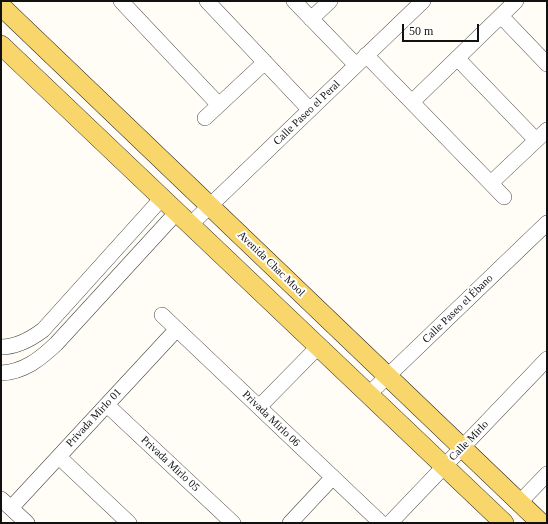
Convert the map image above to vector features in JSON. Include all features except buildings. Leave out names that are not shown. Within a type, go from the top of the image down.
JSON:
[{"type":"main road","name":"Avenida Chac Mool","points":[[1,6],[541,523]]},
{"type":"main road","points":[[1,45],[445,465],[504,523]]},
{"type":"street","points":[[121,1],[219,105]]},
{"type":"street","points":[[207,1],[310,110]]},
{"type":"street","points":[[294,1],[312,19],[412,102],[504,197]]},
{"type":"street","points":[[312,19],[330,1]]},
{"type":"street","name":"Calle Paseo el Peral","points":[[1,373],[11,373],[26,368],[41,358],[56,344],[141,252],[184,218],[211,206],[423,1]]},
{"type":"street","points":[[412,102],[516,1]]},
{"type":"street","points":[[501,16],[547,64]]},
{"type":"street","points":[[457,58],[536,140]]},
{"type":"street","points":[[205,118],[265,62]]},
{"type":"street","points":[[491,184],[547,130]]},
{"type":"street","points":[[1,347],[6,347],[31,338],[43,330],[162,198]]},
{"type":"street","name":"Calle Paseo el Ébano","points":[[369,394],[547,224]]},
{"type":"street","points":[[126,238],[141,252]]},
{"type":"street","points":[[79,290],[94,303]]},
{"type":"street","name":"Privada Mirlo 06","points":[[162,315],[333,477],[385,522]]},
{"type":"street","name":"Privada Mirlo 01","points":[[6,504],[59,457],[177,328]]},
{"type":"street","points":[[259,407],[319,346]]},
{"type":"street","name":"Calle Mirlo","points":[[385,522],[445,465],[547,359]]},
{"type":"street","name":"Privada Mirlo 05","points":[[107,404],[233,523]]},
{"type":"street","points":[[59,457],[129,523]]},
{"type":"street","points":[[520,502],[547,474]]},
{"type":"street","points":[[290,523],[333,477]]},
{"type":"street","points":[[6,504],[27,523]]}]
